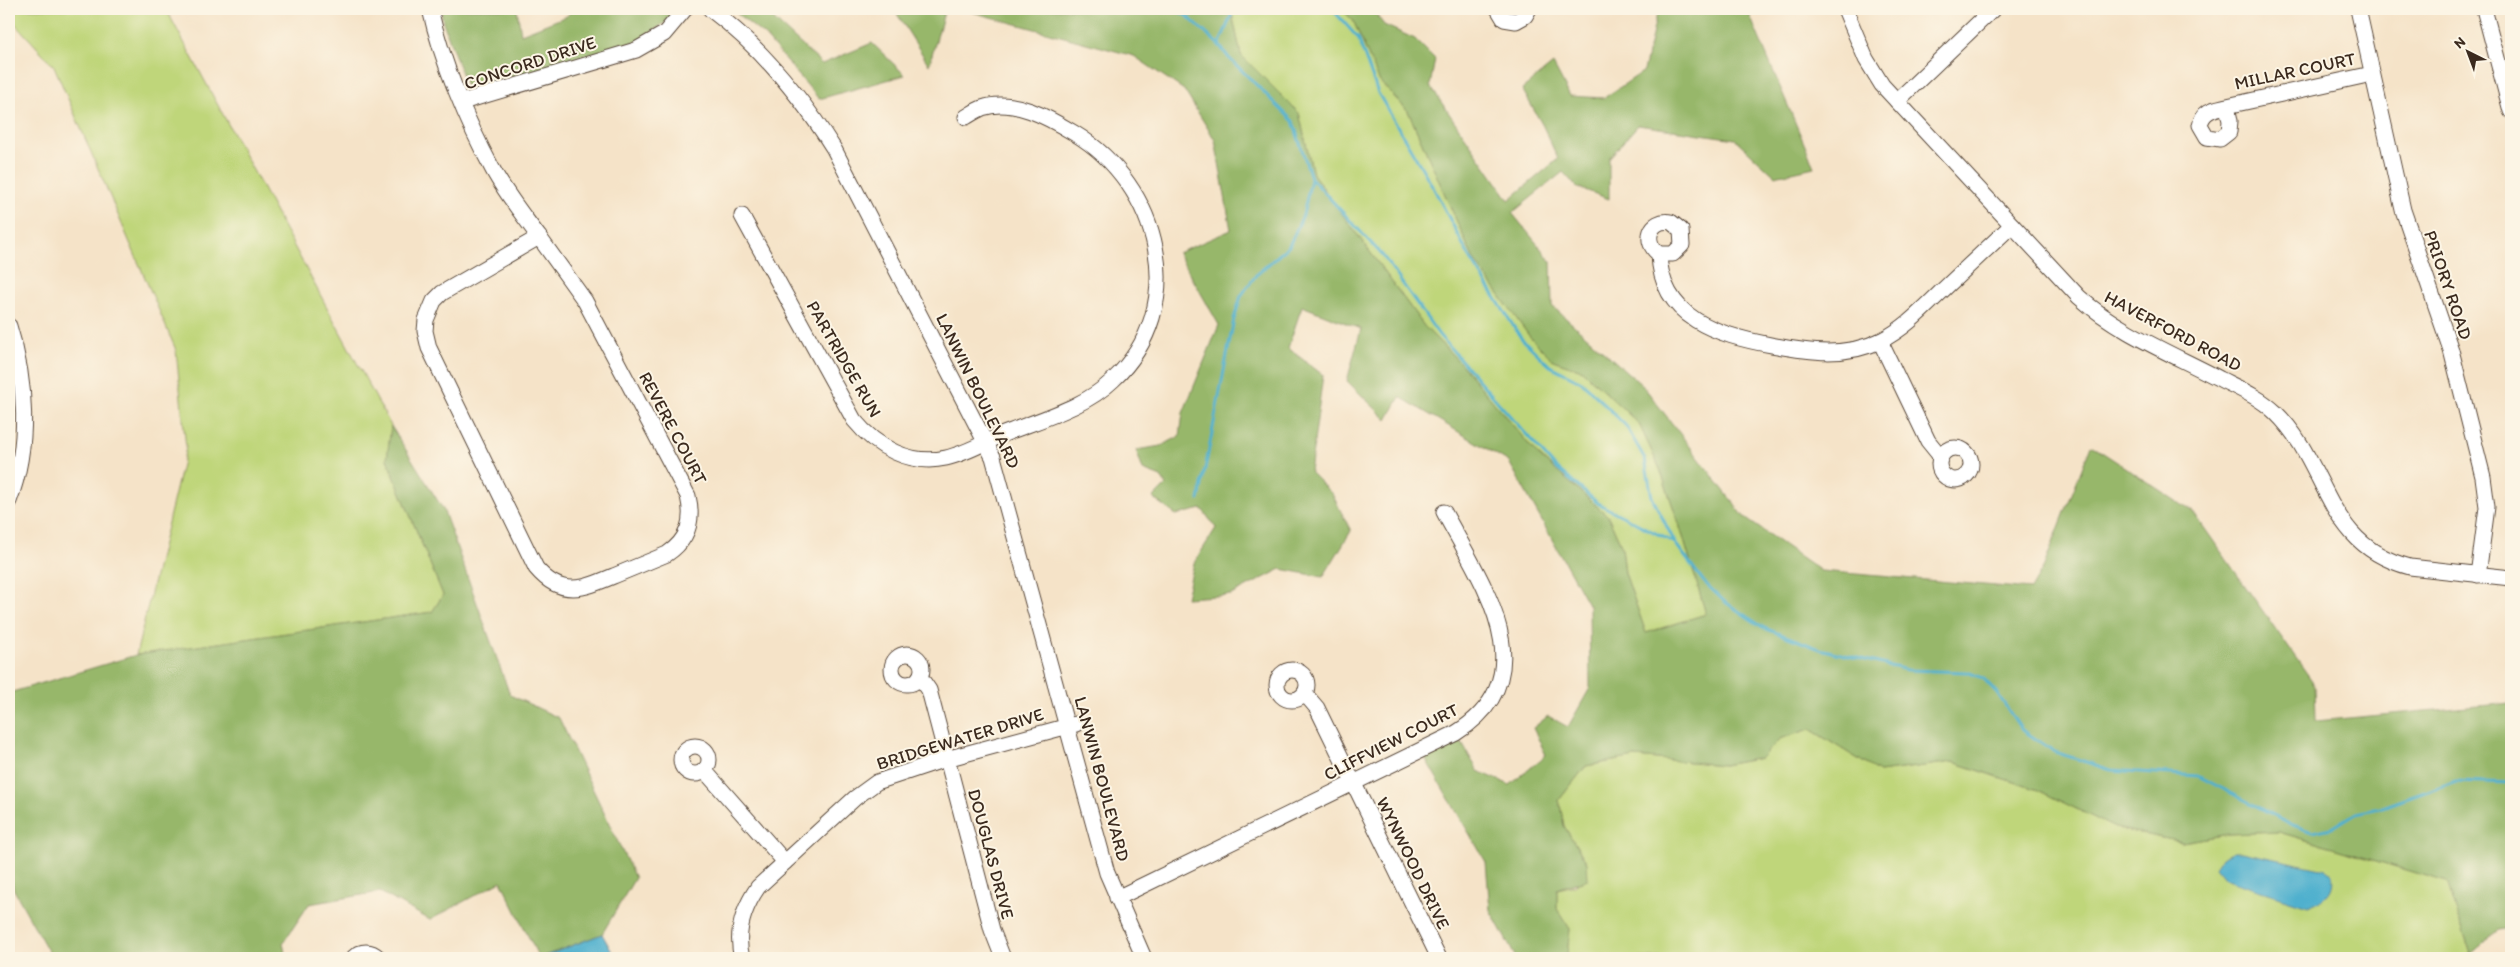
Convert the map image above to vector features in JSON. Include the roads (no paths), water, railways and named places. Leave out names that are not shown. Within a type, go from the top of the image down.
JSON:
[{"type":"street","points":[[430,9],[445,60],[462,102]]},
{"type":"street","name":"CONCORD DRIVE","points":[[539,237],[493,171],[462,102],[636,50],[664,34],[685,9]]},
{"type":"street","name":"LANWIN BOULEVARD","points":[[710,9],[754,45],[812,114],[834,149],[991,440]]},
{"type":"street","name":"LANWIN BOULEVARD","points":[[724,9],[757,36],[791,72],[817,105],[843,146],[991,440],[1017,500],[1072,725],[1116,868],[1121,895],[1144,958]]},
{"type":"street","points":[[1498,9],[1504,19],[1516,22],[1525,16],[1529,9]]},
{"type":"street","name":"HAVERFORD ROAD","points":[[1845,9],[1871,69],[1897,102],[2093,310],[2107,320],[2245,390],[2275,412],[2298,441],[2342,522],[2365,547],[2394,563],[2410,567],[2511,578]]},
{"type":"street","points":[[1897,102],[1993,9]]},
{"type":"street","name":"PRIORY ROAD","points":[[2358,9],[2403,210],[2451,350],[2483,477],[2487,507],[2478,575]]},
{"type":"street","points":[[2484,9],[2511,111]]},
{"type":"street","name":"MILLAR COURT","points":[[2227,106],[2372,74]]},
{"type":"street","name":"PARTRIDGE RUN","points":[[742,216],[854,420],[863,431],[888,450],[919,459],[947,458],[1082,402],[1112,381],[1126,367],[1137,351],[1153,316],[1157,298],[1157,257],[1148,221],[1130,185],[1118,168],[1085,140],[1041,115],[1015,107],[983,107],[966,117]]},
{"type":"street","points":[[1659,254],[1660,272],[1665,286],[1675,300],[1686,312],[1714,331],[1730,337],[1812,353],[1844,352],[1880,341],[1910,322],[2012,225]]},
{"type":"street","name":"REVERE COURT","points":[[539,237],[585,301],[688,496],[691,507],[688,529],[675,548],[667,554],[582,588],[561,587],[543,577],[536,568],[429,348],[425,331],[429,310],[442,293],[539,237]]},
{"type":"street","points":[[9,326],[18,362],[23,414],[18,468],[9,501]]},
{"type":"street","points":[[1880,341],[1928,442],[1941,457]]},
{"type":"street","name":"CLIFFVIEW COURT","points":[[1121,895],[1354,783],[1469,725],[1489,705],[1501,680],[1505,652],[1500,625],[1444,512]]},
{"type":"street","name":"DOUGLAS DRIVE","points":[[920,677],[928,690],[992,930],[1002,958]]},
{"type":"street","name":"WYNWOOD DRIVE","points":[[1304,694],[1311,698],[1318,708],[1439,958]]},
{"type":"street","name":"BRIDGEWATER DRIVE","points":[[742,958],[739,938],[744,912],[758,887],[863,791],[892,776],[946,759],[1072,725]]},
{"type":"street","points":[[704,770],[785,862]]},
{"type":"street","name":"LANWIN BOULEVARD","points":[[1121,895],[1153,958]]},
{"type":"street","points":[[354,958],[361,953],[367,952],[379,958]]},
{"type":"water","points":[[2233,852],[2242,852],[2326,870],[2332,874],[2332,886],[2324,898],[2308,906],[2236,883],[2225,879],[2215,867],[2221,858]]},
{"type":"water","points":[[602,934],[616,958],[540,958]]},
{"type":"waterway","points":[[1175,9],[1188,17],[1219,45],[1229,58],[1293,121],[1311,178],[1383,256],[1439,335],[1555,467],[1599,504],[1675,543]]},
{"type":"waterway","points":[[1219,45],[1234,9]]},
{"type":"waterway","points":[[1332,9],[1358,38],[1378,93],[1433,187],[1469,256],[1521,338],[1550,366],[1582,382],[1626,426],[1645,459],[1652,497],[1675,543],[1704,582],[1725,602],[1764,628],[1820,649],[1907,670],[1967,672],[1983,678],[1997,693],[2021,729],[2055,752],[2111,770],[2198,776],[2293,825],[2312,832],[2332,828],[2356,813],[2380,808],[2456,781],[2511,783]]},
{"type":"waterway","points":[[1199,500],[1234,319],[1241,296],[1256,275],[1289,246],[1303,215],[1311,179]]}]
